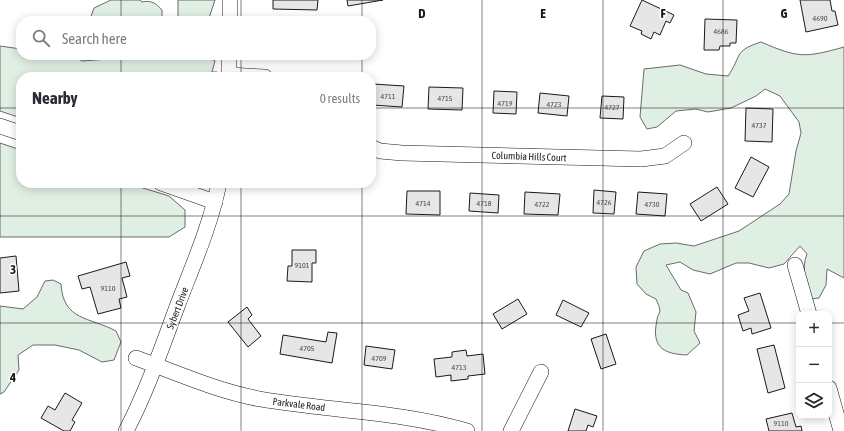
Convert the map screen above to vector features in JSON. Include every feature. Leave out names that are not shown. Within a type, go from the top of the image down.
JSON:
[{"type":"street","points":[[230,0],[230,16]]},
{"type":"street","points":[[229,60],[229,72]]},
{"type":"street","points":[[0,126],[16,131]]},
{"type":"street","name":"Columbia Hills Court","points":[[376,149],[402,153],[641,159],[665,156],[684,143]]},
{"type":"street","points":[[175,188],[215,202]]},
{"type":"street","name":"Sybert Drive","points":[[126,431],[136,412],[155,365],[215,202],[219,188]]},
{"type":"street","points":[[795,265],[808,311]]},
{"type":"street","name":"Parkvale Road","points":[[136,358],[229,392],[298,405],[411,417],[467,431]]},
{"type":"street","points":[[510,431],[541,372]]},
{"type":"street","points":[[832,399],[841,431]]},
{"type":"green space","points":[[111,0],[140,0],[142,2],[148,1],[158,6],[162,10],[162,16],[91,16],[94,8]]},
{"type":"green space","points":[[178,0],[215,0],[210,16],[178,16]]},
{"type":"green space","points":[[761,42],[793,54],[802,55],[820,53],[844,47],[844,278],[827,269],[826,285],[819,298],[811,299],[804,271],[807,254],[800,246],[784,264],[769,268],[749,263],[736,263],[710,274],[693,270],[680,262],[666,265],[681,290],[688,293],[696,312],[694,331],[700,343],[687,355],[671,353],[665,351],[661,347],[656,337],[657,319],[660,311],[656,299],[646,294],[637,284],[636,267],[644,251],[660,244],[676,243],[694,246],[739,231],[780,204],[789,194],[796,151],[801,133],[799,122],[780,96],[765,89],[756,96],[731,108],[708,112],[696,109],[676,111],[657,127],[647,129],[640,117],[644,69],[680,65],[706,74],[728,76],[742,51]]},
{"type":"green space","points":[[0,46],[16,48],[16,60],[215,61],[212,72],[16,72],[16,116],[0,111]]},
{"type":"green space","points":[[0,143],[16,148],[16,188],[143,188],[169,196],[185,210],[185,227],[169,237],[0,237]]},
{"type":"green space","points":[[53,280],[61,284],[63,296],[67,305],[72,311],[88,320],[116,331],[121,342],[114,360],[102,362],[79,350],[55,345],[33,345],[18,355],[19,370],[4,392],[0,394],[0,306],[23,309],[37,297],[45,281]]},
{"type":"building","points":[[273,0],[318,0],[317,10],[273,9]]},
{"type":"building","points":[[347,0],[383,0],[348,6]]},
{"type":"building","points":[[642,0],[674,15],[670,23],[666,21],[660,35],[654,32],[651,39],[641,34],[642,31],[630,26]]},
{"type":"building","points":[[800,0],[830,0],[832,11],[835,11],[838,25],[806,32]]},
{"type":"building","points":[[705,19],[737,20],[736,43],[730,43],[730,46],[720,46],[719,50],[704,50]]},
{"type":"building","points":[[376,84],[404,86],[402,107],[376,105]]},
{"type":"building","points":[[429,87],[463,88],[462,110],[428,109]]},
{"type":"building","points":[[494,91],[517,92],[516,114],[493,113]]},
{"type":"building","points":[[540,93],[569,96],[567,116],[538,113]]},
{"type":"building","points":[[602,96],[624,97],[623,119],[600,118]]},
{"type":"building","points":[[746,108],[773,109],[772,142],[745,141]]},
{"type":"building","points":[[751,157],[769,167],[753,197],[735,188]]},
{"type":"building","points":[[717,187],[728,204],[701,221],[690,204]]},
{"type":"building","points":[[594,190],[616,192],[614,214],[593,213]]},
{"type":"building","points":[[407,191],[440,191],[440,215],[406,214]]},
{"type":"building","points":[[525,192],[560,194],[558,215],[524,214]]},
{"type":"building","points":[[638,192],[667,194],[665,216],[636,214]]},
{"type":"building","points":[[470,193],[499,195],[498,213],[469,211]]},
{"type":"building","points":[[292,250],[316,250],[316,263],[312,263],[312,282],[287,281],[288,266],[292,266]]},
{"type":"building","points":[[16,256],[19,291],[0,293],[0,258]]},
{"type":"building","points":[[126,262],[130,276],[122,278],[127,297],[119,299],[121,308],[98,314],[90,287],[82,289],[78,276]]},
{"type":"building","points":[[760,293],[771,328],[752,334],[751,328],[743,331],[738,315],[749,311],[744,298]]},
{"type":"building","points":[[518,299],[527,314],[502,329],[493,314]]},
{"type":"building","points":[[563,300],[589,313],[581,327],[556,315]]},
{"type":"building","points":[[247,307],[252,315],[248,319],[261,336],[248,347],[228,322]]},
{"type":"building","points":[[328,332],[337,333],[332,363],[280,354],[283,335],[326,342]]},
{"type":"building","points":[[606,334],[616,364],[601,369],[591,339]]},
{"type":"building","points":[[774,345],[785,388],[768,393],[757,349]]},
{"type":"building","points":[[366,346],[395,350],[392,369],[364,365]]},
{"type":"building","points":[[466,350],[467,356],[483,354],[485,374],[468,376],[468,379],[451,381],[451,375],[436,377],[434,359],[452,357],[452,352]]},
{"type":"building","points":[[65,393],[82,403],[72,420],[75,422],[70,431],[64,431],[41,418],[48,406],[55,410]]},
{"type":"building","points":[[575,409],[597,416],[593,427],[588,425],[586,431],[568,431]]},
{"type":"building","points":[[792,413],[796,427],[801,426],[802,431],[769,431],[766,419]]}]
